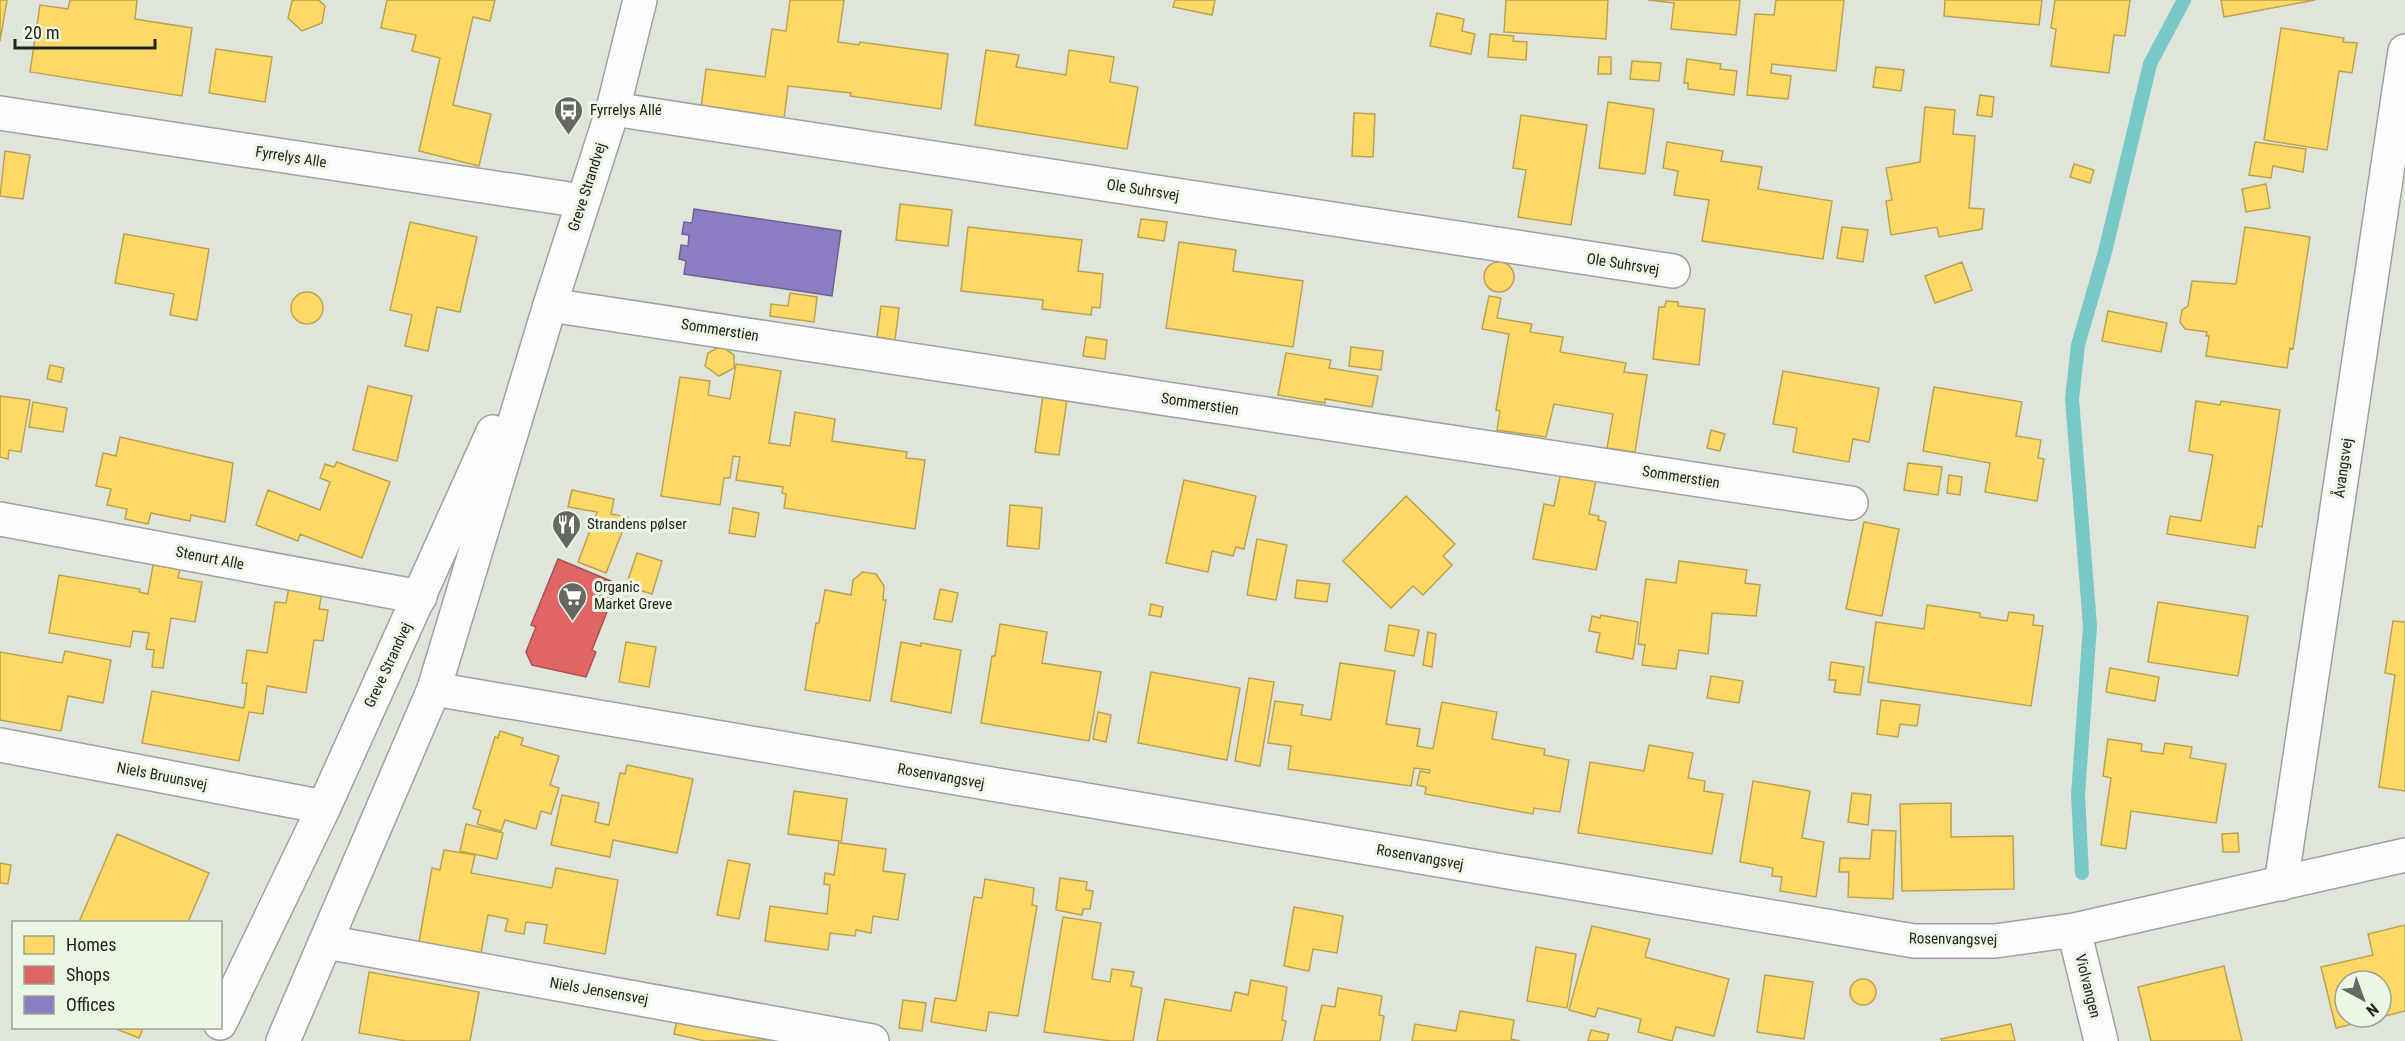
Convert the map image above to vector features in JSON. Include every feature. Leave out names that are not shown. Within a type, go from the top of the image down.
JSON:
[{"type":"street","name":"Greve Strandvej","points":[[283,1041],[434,689],[550,304],[613,109],[640,0]]},
{"type":"street","name":"Åvangsvej","points":[[2282,884],[2405,51]]},
{"type":"street","name":"Ole Suhrsvej","points":[[613,109],[1673,271]]},
{"type":"street","name":"Fyrrelys Alle","points":[[0,113],[582,201]]},
{"type":"street","name":"Greve Strandvej","points":[[222,1019],[324,807],[550,304]]},
{"type":"street","name":"Sommerstien","points":[[550,304],[1851,503]]},
{"type":"street","name":"Stenurt Alle","points":[[0,519],[420,597]]},
{"type":"street","name":"Rosenvangsvej","points":[[434,689],[1914,941],[1995,942],[2074,930],[2405,855]]},
{"type":"street","name":"Niels Bruunsvej","points":[[0,745],[324,807]]},
{"type":"street","name":"Violvangen","points":[[2074,930],[2101,1041]]},
{"type":"street","name":"Niels Jensensvej","points":[[326,942],[872,1041]]},
{"type":"building: Homes","points":[[0,0],[7,0],[0,41]]},
{"type":"building: Homes","points":[[70,0],[137,0],[135,19],[192,28],[182,96],[30,72],[40,5],[68,9]]},
{"type":"building: Homes","points":[[319,0],[325,6],[322,23],[302,31],[288,18],[292,1]]},
{"type":"building: Homes","points":[[387,0],[495,0],[490,21],[473,17],[453,105],[491,114],[479,166],[419,151],[440,58],[412,51],[416,35],[381,28]]},
{"type":"building: Homes","points":[[790,0],[844,0],[838,42],[859,45],[860,42],[948,54],[941,109],[850,96],[851,93],[788,86],[784,119],[701,108],[706,69],[765,77],[772,29],[786,31]]},
{"type":"building: Homes","points":[[1175,0],[1215,0],[1212,15],[1173,7]]},
{"type":"building: Homes","points":[[1506,0],[1608,0],[1606,39],[1504,32]]},
{"type":"building: Homes","points":[[1648,0],[1740,0],[1736,35],[1671,29],[1674,3]]},
{"type":"building: Homes","points":[[1776,0],[1844,0],[1836,71],[1772,64],[1771,73],[1791,76],[1788,99],[1747,95],[1755,14],[1774,15]]},
{"type":"building: Homes","points":[[1945,0],[2042,0],[2039,25],[1944,16]]},
{"type":"building: Homes","points":[[2055,0],[2130,0],[2125,36],[2114,35],[2109,73],[2051,66],[2056,29],[2051,28]]},
{"type":"building: Homes","points":[[2221,0],[2315,0],[2224,17]]},
{"type":"building: Homes","points":[[1437,13],[1464,19],[1462,31],[1475,34],[1471,54],[1430,46]]},
{"type":"building: Homes","points":[[2281,28],[2344,38],[2343,42],[2357,43],[2352,73],[2339,71],[2327,150],[2264,140]]},
{"type":"building: Homes","points":[[1490,34],[1514,36],[1513,41],[1527,42],[1526,60],[1488,57]]},
{"type":"building: Homes","points":[[216,49],[272,57],[265,102],[209,93]]},
{"type":"building: Homes","points":[[986,50],[1019,55],[1016,67],[1066,75],[1069,50],[1114,57],[1110,82],[1138,87],[1127,149],[975,125]]},
{"type":"building: Homes","points":[[1599,57],[1611,57],[1611,74],[1598,74]]},
{"type":"building: Homes","points":[[1687,59],[1721,64],[1720,69],[1737,71],[1734,95],[1688,89],[1688,83],[1684,83]]},
{"type":"building: Homes","points":[[1632,61],[1661,63],[1659,81],[1630,79]]},
{"type":"building: Homes","points":[[1876,67],[1904,70],[1901,91],[1873,87]]},
{"type":"building: Homes","points":[[1980,95],[1994,97],[1992,117],[1977,115]]},
{"type":"building: Homes","points":[[1608,102],[1654,109],[1645,174],[1599,168]]},
{"type":"building: Homes","points":[[1925,107],[1955,110],[1953,134],[1975,136],[1969,208],[1984,209],[1982,229],[1939,237],[1937,227],[1891,235],[1886,201],[1892,200],[1886,168],[1920,162]]},
{"type":"building: Homes","points":[[1354,113],[1375,114],[1373,157],[1352,156]]},
{"type":"building: Homes","points":[[1521,115],[1587,125],[1571,225],[1518,217],[1526,170],[1513,168]]},
{"type":"building: Homes","points":[[1667,142],[1723,151],[1721,161],[1762,167],[1758,189],[1832,201],[1823,259],[1702,241],[1709,200],[1674,195],[1678,171],[1663,168]]},
{"type":"building: Homes","points":[[2255,142],[2306,149],[2303,172],[2273,166],[2271,178],[2249,175]]},
{"type":"building: Homes","points":[[5,151],[30,155],[23,199],[0,196]]},
{"type":"building: Homes","points":[[2074,164],[2094,170],[2090,183],[2070,177]]},
{"type":"building: Homes","points":[[2266,184],[2270,208],[2246,212],[2242,189]]},
{"type":"building: Homes","points":[[900,204],[952,210],[948,246],[896,240]]},
{"type":"building: Homes","points":[[1141,219],[1167,222],[1164,241],[1138,237]]},
{"type":"building: Homes","points":[[410,222],[477,237],[460,312],[437,307],[428,351],[405,346],[412,315],[390,310]]},
{"type":"building: Homes","points":[[968,227],[1082,240],[1078,271],[1103,274],[1100,308],[1092,307],[1091,315],[1042,309],[1043,300],[961,291]]},
{"type":"building: Homes","points":[[1842,227],[1868,230],[1863,262],[1837,258]]},
{"type":"building: Homes","points":[[2245,227],[2310,237],[2293,349],[2290,348],[2287,368],[2206,356],[2209,336],[2206,336],[2207,332],[2185,329],[2180,322],[2182,310],[2188,306],[2192,281],[2236,284]]},
{"type":"building: Homes","points":[[124,234],[209,249],[197,320],[170,315],[174,294],[115,283]]},
{"type":"building: Homes","points":[[1179,242],[1236,250],[1233,271],[1303,281],[1293,347],[1166,328]]},
{"type":"building: Homes","points":[[1499,262],[1505,263],[1513,271],[1513,283],[1505,291],[1499,292],[1493,291],[1485,283],[1484,277],[1485,271],[1493,263]]},
{"type":"building: Homes","points":[[1962,262],[1972,290],[1935,303],[1925,276]]},
{"type":"building: Homes","points":[[307,292],[319,296],[323,308],[319,320],[307,324],[295,320],[291,308],[295,296]]},
{"type":"building: Homes","points":[[790,293],[817,297],[814,322],[770,316],[771,304],[788,306]]},
{"type":"building: Homes","points":[[1489,296],[1501,298],[1497,318],[1532,324],[1530,332],[1563,337],[1560,352],[1626,363],[1624,372],[1647,375],[1635,452],[1607,448],[1613,414],[1554,404],[1546,437],[1497,430],[1500,411],[1496,410],[1509,334],[1482,329]]},
{"type":"building: Homes","points":[[1666,301],[1678,302],[1678,306],[1705,309],[1699,365],[1653,359],[1659,307],[1665,307]]},
{"type":"building: Homes","points":[[881,306],[899,308],[895,340],[877,337]]},
{"type":"building: Homes","points":[[2108,311],[2167,323],[2161,352],[2102,341]]},
{"type":"building: Homes","points":[[1086,337],[1107,340],[1105,359],[1083,356]]},
{"type":"building: Homes","points":[[721,346],[734,355],[734,368],[719,376],[705,366],[708,353]]},
{"type":"building: Homes","points":[[1351,347],[1383,351],[1381,370],[1349,366]]},
{"type":"building: Homes","points":[[1286,353],[1331,360],[1329,368],[1378,376],[1372,407],[1325,399],[1325,403],[1278,395]]},
{"type":"building: Homes","points":[[736,364],[781,371],[769,443],[790,446],[795,412],[835,419],[832,441],[907,452],[906,458],[925,460],[915,529],[784,508],[786,494],[782,493],[783,487],[736,480],[740,457],[733,456],[730,478],[724,478],[720,505],[661,496],[680,377],[710,381],[708,395],[730,399]]},
{"type":"building: Homes","points":[[50,365],[64,368],[61,382],[47,379]]},
{"type":"building: Homes","points":[[1783,371],[1879,388],[1869,442],[1853,439],[1849,462],[1793,452],[1797,428],[1773,424]]},
{"type":"building: Homes","points":[[368,386],[412,396],[397,461],[353,450]]},
{"type":"building: Homes","points":[[1934,387],[2022,402],[2016,436],[2041,440],[2038,458],[2044,459],[2037,501],[1985,492],[1990,463],[1923,451]]},
{"type":"building: Homes","points":[[1043,395],[1067,399],[1059,455],[1035,452]]},
{"type":"building: Homes","points":[[0,396],[30,400],[21,452],[9,450],[8,459],[0,457]]},
{"type":"building: Homes","points":[[2196,401],[2220,405],[2221,401],[2280,410],[2262,527],[2258,526],[2255,548],[2167,534],[2170,516],[2201,521],[2213,455],[2189,451]]},
{"type":"building: Homes","points":[[33,402],[67,408],[63,432],[29,427]]},
{"type":"building: Homes","points":[[1711,430],[1725,434],[1720,451],[1707,448]]},
{"type":"building: Homes","points":[[120,437],[233,463],[225,522],[191,515],[190,521],[151,513],[148,524],[125,519],[127,509],[107,505],[111,489],[96,486],[103,453],[116,456]]},
{"type":"building: Homes","points":[[337,462],[390,482],[362,558],[300,534],[298,541],[256,525],[268,490],[320,510],[330,482],[320,478],[325,464],[334,467]]},
{"type":"building: Homes","points":[[1908,463],[1942,467],[1938,495],[1904,490]]},
{"type":"building: Homes","points":[[1561,472],[1596,480],[1589,514],[1599,516],[1598,520],[1606,522],[1596,570],[1533,559],[1544,504],[1554,506]]},
{"type":"building: Homes","points":[[1949,475],[1962,477],[1960,495],[1947,493]]},
{"type":"building: Homes","points":[[1184,480],[1256,496],[1244,549],[1236,547],[1233,556],[1212,551],[1208,572],[1166,563]]},
{"type":"building: Homes","points":[[572,490],[614,499],[611,514],[628,517],[606,573],[578,562],[597,512],[568,507]]},
{"type":"building: Homes","points":[[1406,496],[1455,544],[1443,556],[1452,565],[1423,595],[1413,586],[1391,608],[1343,561]]},
{"type":"building: Homes","points":[[1010,505],[1042,508],[1039,549],[1007,546]]},
{"type":"building: Homes","points":[[733,508],[759,513],[755,537],[729,533]]},
{"type":"building: Homes","points":[[1864,522],[1899,529],[1882,616],[1846,609]]},
{"type":"building: Homes","points":[[1257,539],[1287,545],[1276,600],[1247,595]]},
{"type":"building: Homes","points":[[637,553],[662,561],[652,594],[626,586]]},
{"type":"building: Homes","points":[[1679,561],[1747,570],[1745,583],[1760,585],[1756,616],[1712,613],[1708,654],[1679,650],[1676,669],[1642,665],[1645,645],[1638,644],[1646,579],[1676,583]]},
{"type":"building: Homes","points":[[153,565],[180,569],[178,578],[202,582],[195,622],[171,618],[163,668],[152,667],[154,650],[146,649],[149,633],[133,631],[130,647],[49,633],[59,575],[140,589],[139,592],[148,594]]},
{"type":"building: Homes","points":[[863,572],[876,574],[884,586],[883,600],[886,600],[870,701],[805,690],[816,623],[819,623],[825,590],[851,595],[853,580]]},
{"type":"building: Homes","points":[[1297,580],[1330,584],[1327,602],[1295,598]]},
{"type":"building: Homes","points":[[289,587],[322,592],[319,609],[328,610],[323,641],[314,640],[306,693],[267,686],[263,714],[249,712],[239,761],[142,743],[152,691],[244,708],[247,683],[242,683],[247,650],[267,653],[275,602],[286,603]]},
{"type":"building: Homes","points":[[940,589],[958,593],[952,622],[934,619]]},
{"type":"building: Homes","points":[[2158,602],[2248,616],[2238,676],[2148,662]]},
{"type":"building: Homes","points":[[1151,604],[1163,607],[1161,617],[1149,615]]},
{"type":"building: Homes","points":[[1927,605],[1980,613],[1980,617],[2007,621],[2009,612],[2034,615],[2033,625],[2043,626],[2031,706],[1868,682],[1876,622],[1924,629]]},
{"type":"building: Homes","points":[[1601,615],[1638,622],[1633,659],[1596,652],[1600,633],[1589,631],[1592,616],[1600,618]]},
{"type":"building: Homes","points":[[2393,621],[2405,622],[2405,791],[2379,787],[2395,675],[2385,673]]},
{"type":"building: Homes","points":[[1000,624],[1047,632],[1042,663],[1101,672],[1089,741],[981,723],[992,656],[995,656]]},
{"type":"building: Homes","points":[[1389,625],[1419,630],[1414,656],[1385,651]]},
{"type":"building: Homes","points":[[1428,632],[1436,634],[1432,667],[1423,665]]},
{"type":"building: Homes","points":[[626,642],[656,647],[649,687],[619,682]]},
{"type":"building: Homes","points":[[901,642],[961,650],[951,713],[891,701]]},
{"type":"building: Homes","points":[[65,651],[111,660],[103,703],[68,696],[61,731],[0,720],[0,652],[62,663]]},
{"type":"building: Homes","points":[[1831,662],[1864,667],[1860,695],[1834,692],[1836,680],[1829,680]]},
{"type":"building: Homes","points":[[1340,663],[1395,671],[1386,724],[1420,729],[1417,746],[1433,749],[1442,702],[1497,712],[1492,739],[1545,749],[1544,755],[1569,760],[1560,812],[1534,808],[1533,814],[1425,794],[1426,787],[1417,785],[1420,771],[1429,773],[1430,770],[1414,768],[1411,786],[1288,769],[1291,746],[1268,743],[1275,701],[1303,705],[1301,715],[1331,720]]},
{"type":"building: Homes","points":[[2110,668],[2159,677],[2155,701],[2106,692]]},
{"type":"building: Homes","points":[[1151,672],[1240,688],[1227,760],[1138,743]]},
{"type":"building: Homes","points":[[1711,676],[1743,681],[1739,703],[1707,698]]},
{"type":"building: Homes","points":[[1249,678],[1274,682],[1260,766],[1235,761]]},
{"type":"building: Homes","points":[[1881,700],[1920,705],[1917,726],[1900,724],[1898,737],[1877,734]]},
{"type":"building: Homes","points":[[1098,712],[1111,715],[1106,742],[1093,739]]},
{"type":"building: Homes","points":[[500,731],[523,738],[521,745],[559,756],[550,785],[559,788],[551,814],[541,811],[536,829],[505,820],[501,831],[477,824],[481,811],[473,808],[495,737],[498,738]]},
{"type":"building: Homes","points":[[2108,739],[2142,744],[2141,751],[2163,754],[2165,743],[2192,747],[2190,758],[2226,764],[2216,823],[2131,811],[2126,849],[2101,845],[2111,778],[2103,776]]},
{"type":"building: Homes","points":[[1649,745],[1693,753],[1688,778],[1705,781],[1704,791],[1723,794],[1712,854],[1578,833],[1590,762],[1644,771]]},
{"type":"building: Homes","points":[[627,765],[693,779],[677,853],[613,840],[610,857],[551,845],[562,795],[599,803],[595,822],[609,825],[620,773],[625,774]]},
{"type":"building: Homes","points":[[1753,781],[1810,791],[1802,838],[1824,842],[1816,897],[1780,891],[1782,877],[1772,876],[1773,868],[1740,862]]},
{"type":"building: Homes","points":[[794,791],[847,799],[841,843],[886,849],[883,871],[905,874],[898,920],[873,916],[871,933],[856,930],[855,936],[830,933],[828,950],[765,941],[770,906],[827,914],[830,885],[824,884],[825,873],[834,875],[839,841],[788,834]]},
{"type":"building: Homes","points":[[1852,793],[1871,795],[1868,825],[1848,822]]},
{"type":"building: Homes","points":[[1951,803],[1951,837],[2013,836],[2014,889],[1902,891],[1900,804]]},
{"type":"building: Homes","points":[[466,824],[503,833],[497,859],[460,851]]},
{"type":"building: Homes","points":[[1872,830],[1896,831],[1893,899],[1848,897],[1849,872],[1839,872],[1840,858],[1870,859]]},
{"type":"building: Homes","points":[[2238,833],[2239,852],[2223,852],[2222,834]]},
{"type":"building: Homes","points":[[117,834],[209,873],[188,921],[79,921]]},
{"type":"building: Homes","points":[[444,850],[475,855],[471,873],[552,888],[556,868],[618,880],[605,954],[544,943],[547,925],[526,922],[524,934],[505,931],[508,919],[488,915],[481,953],[419,942],[432,868],[440,870]]},
{"type":"building: Homes","points":[[728,860],[750,864],[739,919],[717,915]]},
{"type":"building: Homes","points":[[0,863],[11,865],[8,884],[0,883]]},
{"type":"building: Homes","points":[[1060,878],[1087,882],[1086,890],[1093,891],[1090,909],[1083,909],[1082,915],[1056,910]]},
{"type":"building: Homes","points":[[985,879],[1034,888],[1032,905],[1037,906],[1018,1016],[989,1012],[986,1031],[931,1022],[935,998],[956,1001],[974,897],[982,898]]},
{"type":"building: Homes","points":[[1294,907],[1343,916],[1337,953],[1313,949],[1309,971],[1284,966]]},
{"type":"building: Homes","points":[[1063,917],[1101,923],[1092,979],[1110,982],[1112,969],[1134,972],[1131,986],[1142,988],[1133,1041],[1111,1041],[1044,1032]]},
{"type":"building: Homes","points":[[2405,925],[2405,1011],[2393,1014],[2393,969],[2333,969],[2333,1016],[2321,967],[2373,955],[2368,934]]},
{"type":"building: Homes","points":[[1592,926],[1650,939],[1645,957],[1729,979],[1714,1036],[1676,1027],[1672,1041],[1638,1032],[1641,1019],[1598,1008],[1595,1017],[1569,1010]]},
{"type":"building: Homes","points":[[1536,947],[1576,954],[1567,1008],[1527,1001]]},
{"type":"building: Homes","points":[[2224,966],[2242,1041],[2151,1041],[2138,987]]},
{"type":"building: Homes","points":[[369,972],[479,992],[470,1041],[406,1041],[359,1033]]},
{"type":"building: Homes","points":[[1765,975],[1813,982],[1804,1039],[1757,1032]]},
{"type":"building: Homes","points":[[1863,979],[1872,983],[1876,992],[1872,1001],[1863,1005],[1854,1001],[1850,992],[1854,983]]},
{"type":"building: Homes","points":[[1251,980],[1287,987],[1282,1020],[1286,1021],[1282,1041],[1157,1041],[1165,999],[1231,1011],[1235,992],[1248,995]]},
{"type":"building: Homes","points":[[1338,988],[1382,996],[1379,1015],[1384,1016],[1380,1041],[1314,1041],[1322,1005],[1335,1007]]},
{"type":"building: Homes","points":[[903,1000],[926,1003],[922,1031],[899,1028]]},
{"type":"building: Homes","points":[[1460,1011],[1514,1020],[1511,1039],[1520,1041],[1412,1041],[1415,1024],[1456,1031]]},
{"type":"building: Homes","points":[[677,1021],[770,1040],[705,1041],[674,1034]]},
{"type":"building: Homes","points":[[2011,1024],[2015,1041],[1942,1041],[1941,1039]]},
{"type":"building: Homes","points":[[116,1029],[143,1029],[139,1038]]},
{"type":"building: Homes","points":[[1591,1030],[1609,1034],[1607,1041],[1588,1041]]},
{"type":"building: Shops","points":[[558,559],[618,584],[592,650],[596,652],[586,677],[532,665],[526,652],[536,627],[531,625]]},
{"type":"building: Offices","points":[[694,209],[841,231],[832,296],[684,274],[686,261],[679,259],[681,245],[688,246],[689,235],[682,234],[684,222],[692,223]]},
{"type":"waterway","points":[[2082,873],[2078,795],[2090,626],[2072,399],[2078,345],[2105,252],[2150,64],[2184,0]]},
{"type":"place","name":"Fyrrelys Allé","points":[[569,136]]},
{"type":"place","name":"Strandens pølser","points":[[566,550]]},
{"type":"place","name":"Organic Market Greve","points":[[573,622]]}]
